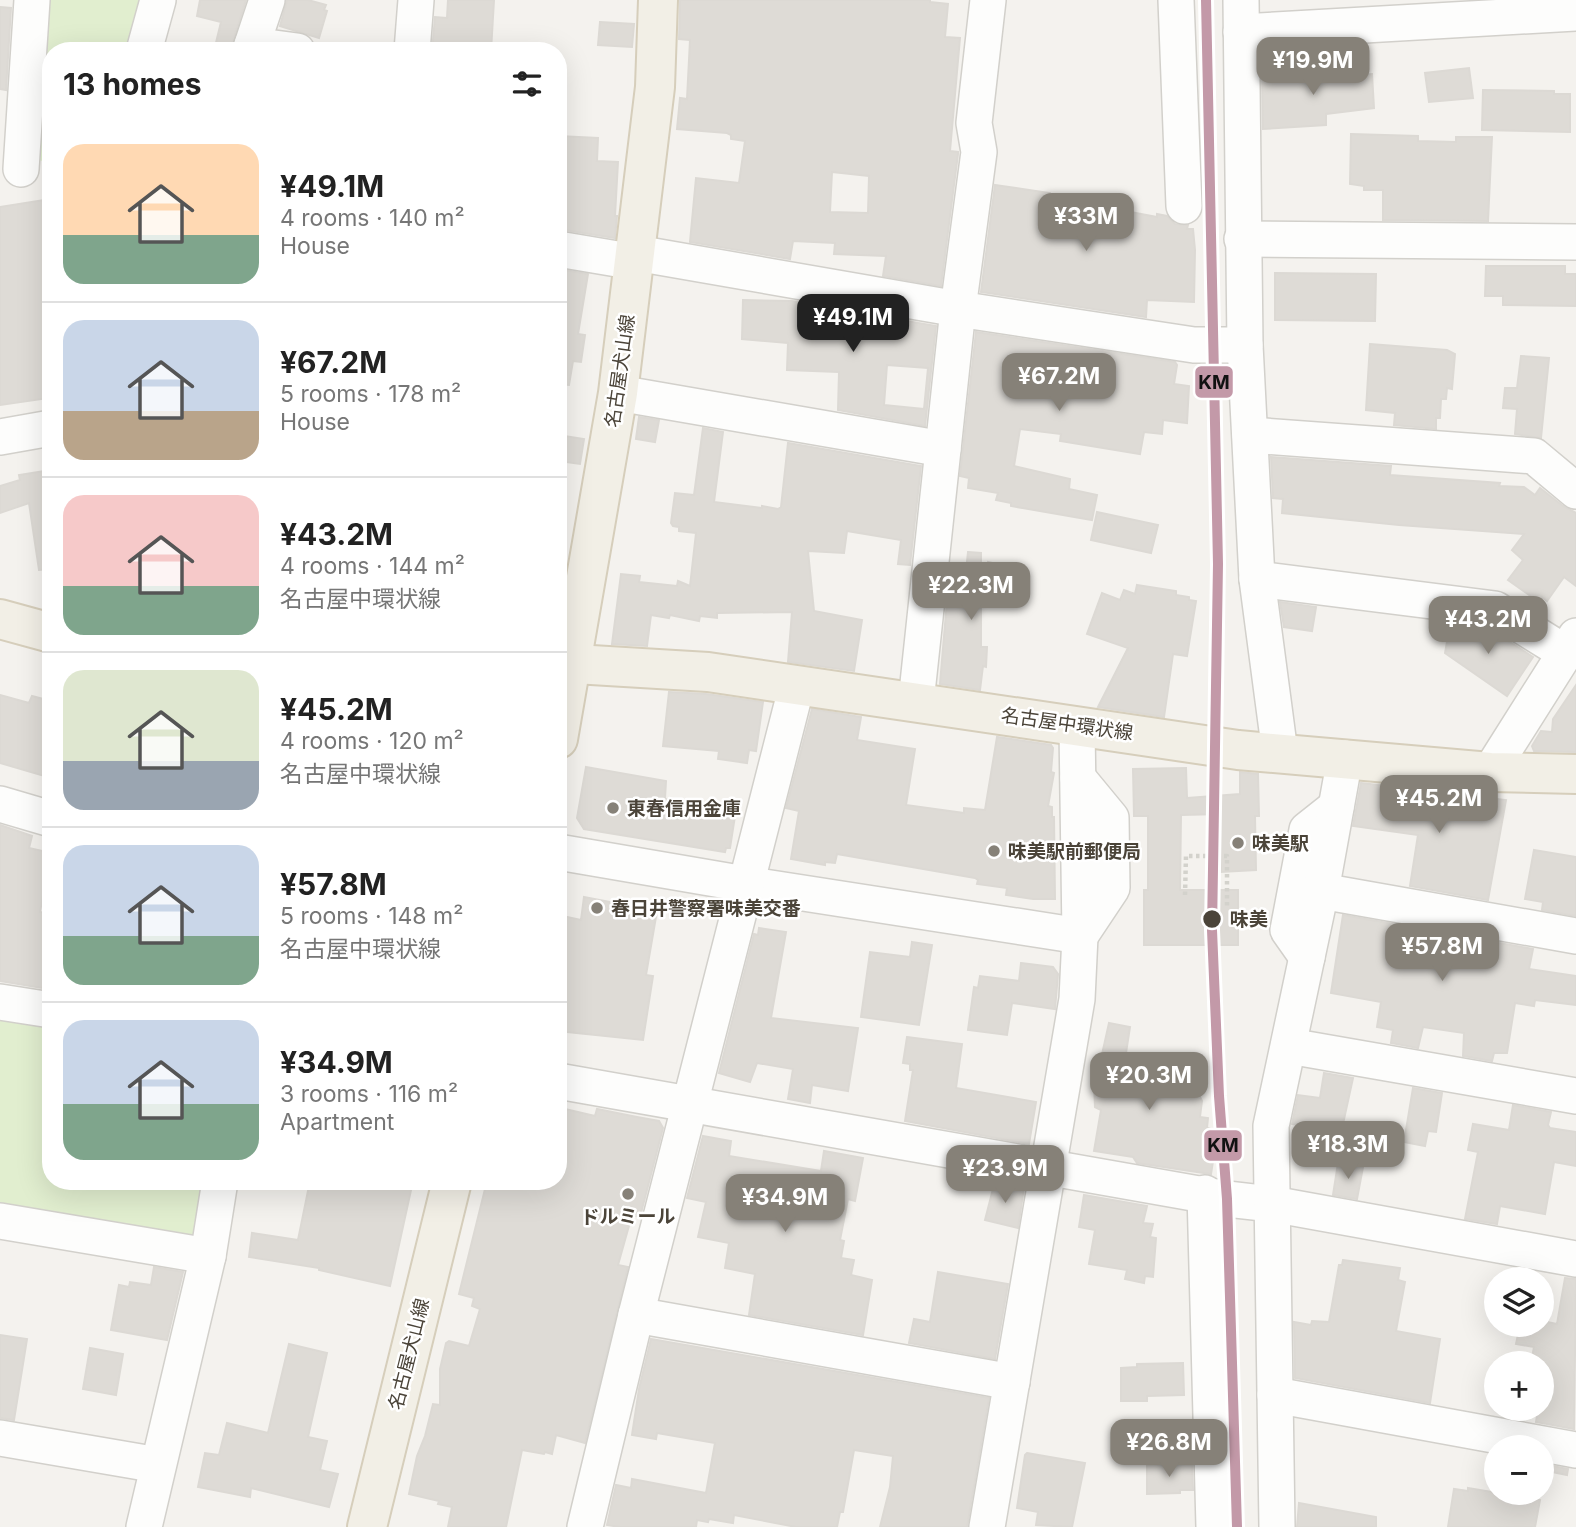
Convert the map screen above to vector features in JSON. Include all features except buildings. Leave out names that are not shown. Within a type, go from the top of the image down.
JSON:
[{"type":"main road","name":"名古屋犬山線","points":[[567,659],[618,393],[655,87],[658,0]]},
{"type":"main road","points":[[0,619],[42,630]]},
{"type":"main road","name":"名古屋中環状線","points":[[567,664],[708,672],[1238,750],[1490,772],[1576,774]]},
{"type":"main road","name":"名古屋犬山線","points":[[367,1527],[450,1190]]},
{"type":"street","points":[[24,169],[32,0]]},
{"type":"street","points":[[146,42],[158,0]]},
{"type":"street","points":[[253,42],[267,0]]},
{"type":"street","points":[[413,42],[416,0]]},
{"type":"street","points":[[916,702],[958,309],[979,152],[974,123],[988,0]]},
{"type":"street","points":[[1176,0],[1184,206]]},
{"type":"street","points":[[1280,753],[1257,579],[1245,345],[1241,16],[1532,8],[1576,13]]},
{"type":"street","points":[[1242,239],[1576,242]]},
{"type":"street","points":[[567,250],[636,257],[1194,345],[1245,345]]},
{"type":"street","points":[[618,393],[943,449]]},
{"type":"street","points":[[0,437],[42,430]]},
{"type":"street","points":[[1250,435],[1534,456],[1576,491]]},
{"type":"street","points":[[1257,579],[1494,609],[1570,644],[1490,772]]},
{"type":"street","points":[[585,1527],[744,884],[797,685]]},
{"type":"street","points":[[987,1527],[1077,999],[1080,936],[1077,727]]},
{"type":"street","points":[[1277,1527],[1271,1126],[1321,891],[1345,758]]},
{"type":"street","points":[[0,804],[42,816]]},
{"type":"street","points":[[1307,957],[1288,930],[1304,843],[1307,830],[1336,807]]},
{"type":"street","points":[[567,854],[1080,936]]},
{"type":"street","points":[[1321,891],[1576,936]]},
{"type":"street","points":[[0,1002],[42,1009]]},
{"type":"street","points":[[1289,1046],[1576,1096]]},
{"type":"street","points":[[567,1083],[1576,1259]]},
{"type":"street","points":[[144,1527],[208,1256],[219,1190]]},
{"type":"street","points":[[1205,1193],[1214,1527]]},
{"type":"street","points":[[0,1221],[208,1256]]},
{"type":"street","points":[[636,1315],[1012,1382]]},
{"type":"street","points":[[1275,1395],[1576,1450]]},
{"type":"street","points":[[0,1438],[158,1465]]},
{"type":"path","points":[[1185,895],[1186,856],[1227,856],[1227,908]]},
{"type":"green space","points":[[38,0],[148,0],[136,42],[42,42],[42,161],[36,160]]},
{"type":"green space","points":[[0,1019],[42,1026],[42,1190],[208,1190],[202,1239],[0,1209]]},
{"type":"transit line","name":"KM","points":[[1206,0],[1218,564],[1212,930],[1219,1096],[1227,1199],[1237,1527]]},
{"type":"place","name":"東春信用金庫","points":[[613,808]]},
{"type":"place","name":"味美駅","points":[[1238,843]]},
{"type":"place","name":"味美駅前郵便局","points":[[994,851]]},
{"type":"place","name":"春日井警察署味美交番","points":[[597,908]]},
{"type":"place","name":"味美","points":[[1212,919]]},
{"type":"place","name":"ドルミール","points":[[628,1194]]}]
